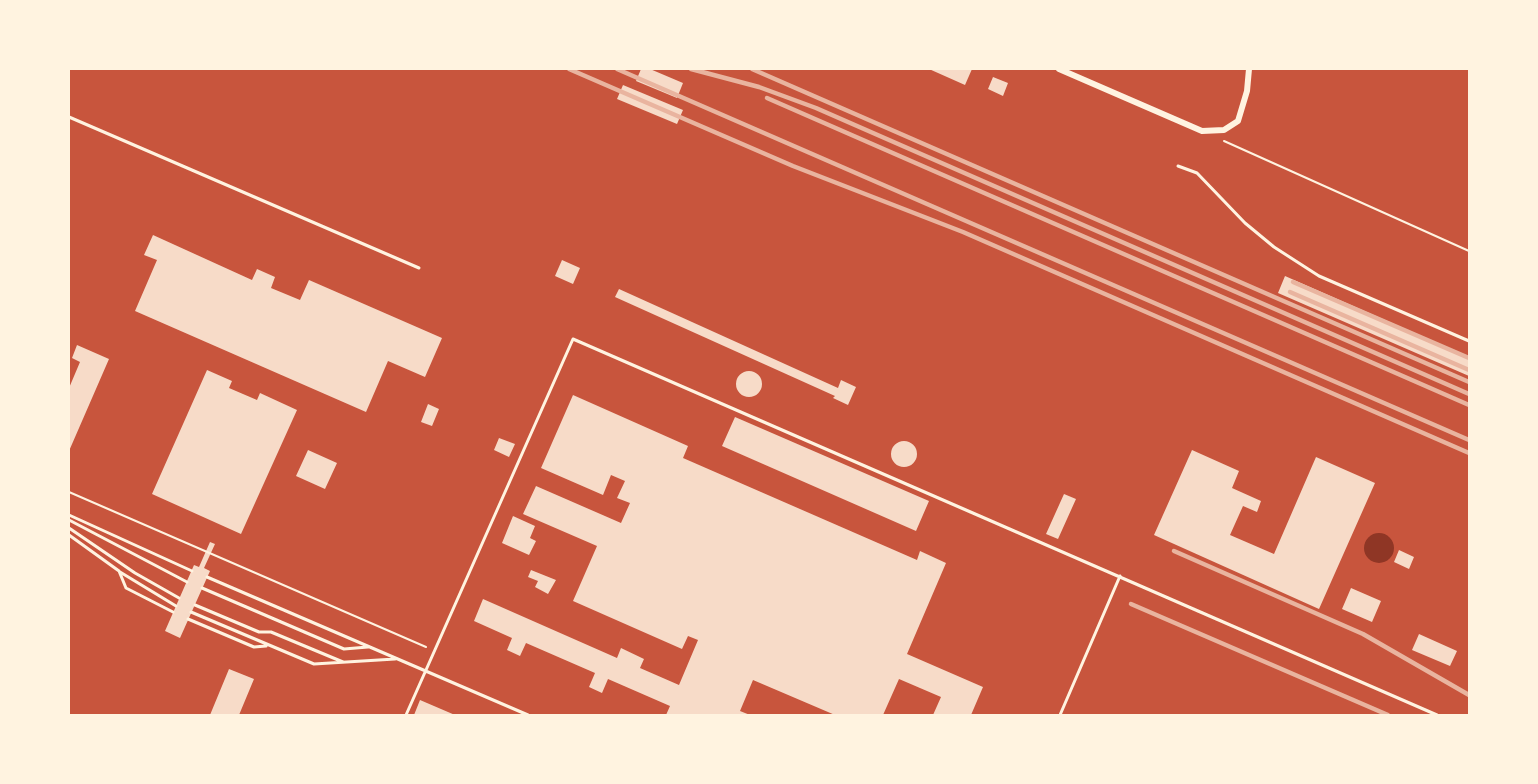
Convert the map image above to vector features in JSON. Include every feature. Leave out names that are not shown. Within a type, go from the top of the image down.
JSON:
[{"type":"street","points":[[1059,69],[1202,131],[1224,130],[1238,120],[1247,91],[1249,69]]},
{"type":"lane","points":[[69,117],[419,268]]},
{"type":"lane","points":[[1178,166],[1197,173],[1245,223],[1274,247],[1319,276],[1469,341]]},
{"type":"lane","points":[[406,715],[573,339],[1437,715]]},
{"type":"lane","points":[[69,515],[192,571]]},
{"type":"lane","points":[[69,520],[187,582]]},
{"type":"lane","points":[[69,528],[135,573],[179,598]]},
{"type":"lane","points":[[69,535],[119,571],[176,606]]},
{"type":"lane","points":[[119,571],[126,588],[173,612]]},
{"type":"lane","points":[[1060,715],[1120,576]]},
{"type":"lane","points":[[207,577],[528,715]]},
{"type":"lane","points":[[202,588],[344,649],[370,647]]},
{"type":"lane","points":[[195,605],[259,632],[271,632],[346,664]]},
{"type":"lane","points":[[191,612],[314,664],[346,664],[397,658]]},
{"type":"lane","points":[[188,619],[254,647],[268,646]]},
{"type":"path","points":[[1223,141],[1469,251]]},
{"type":"path","points":[[69,492],[434,650]]},
{"type":"shaded area","points":[[1379,533],[1390,537],[1394,548],[1390,559],[1379,563],[1368,559],[1364,548],[1368,537]]},
{"type":"building","points":[[641,69],[650,69],[683,83],[677,98],[636,81]]},
{"type":"building","points":[[929,69],[972,69],[965,85]]},
{"type":"building","points":[[993,77],[1008,83],[1003,96],[988,89]]},
{"type":"building","points":[[623,85],[683,110],[677,124],[617,99]]},
{"type":"building","points":[[153,235],[252,280],[257,269],[275,277],[271,288],[300,300],[309,280],[442,338],[425,377],[388,361],[366,412],[135,311],[157,260],[144,255]]},
{"type":"building","points":[[562,260],[580,268],[573,284],[555,276]]},
{"type":"building","points":[[1285,276],[1469,357],[1469,376],[1278,293]]},
{"type":"building","points":[[619,289],[838,388],[841,380],[856,387],[848,405],[833,398],[835,396],[615,297]]},
{"type":"building","points":[[77,345],[109,359],[69,451],[69,388],[80,362],[72,358]]},
{"type":"building","points":[[207,370],[232,381],[229,388],[257,400],[260,393],[297,410],[241,534],[152,494]]},
{"type":"building","points":[[749,371],[758,375],[762,384],[758,393],[749,397],[740,393],[736,384],[740,375]]},
{"type":"building","points":[[573,395],[688,446],[683,458],[917,560],[920,551],[946,563],[907,654],[983,687],[971,715],[933,715],[941,697],[899,679],[883,715],[835,715],[753,680],[740,711],[750,715],[666,715],[670,706],[608,679],[602,693],[589,687],[595,673],[526,643],[520,656],[507,650],[512,638],[474,621],[483,599],[617,658],[621,648],[644,659],[640,668],[679,685],[698,640],[688,636],[682,649],[573,601],[597,546],[523,514],[536,486],[621,523],[630,503],[617,498],[625,481],[611,475],[603,495],[541,468]]},
{"type":"building","points":[[428,404],[439,409],[432,426],[421,422]]},
{"type":"building","points":[[735,417],[929,501],[916,531],[722,446]]},
{"type":"building","points":[[499,438],[515,444],[509,457],[494,450]]},
{"type":"building","points":[[904,441],[913,445],[917,454],[913,463],[904,467],[895,463],[891,454],[895,445]]},
{"type":"building","points":[[308,450],[337,463],[325,489],[296,476]]},
{"type":"building","points":[[1192,450],[1239,471],[1232,488],[1261,501],[1257,512],[1243,506],[1230,535],[1274,554],[1316,457],[1375,483],[1319,609],[1154,535]]},
{"type":"building","points":[[1064,494],[1076,499],[1058,539],[1046,534]]},
{"type":"building","points":[[513,516],[535,526],[530,538],[536,541],[529,555],[502,543]]},
{"type":"building","points":[[210,542],[215,544],[204,568],[210,571],[180,638],[165,631],[194,565],[199,567]]},
{"type":"building","points":[[1399,550],[1414,557],[1409,569],[1394,562]]},
{"type":"building","points":[[531,570],[556,580],[548,594],[535,587],[538,581],[528,577]]},
{"type":"building","points":[[1351,588],[1381,601],[1372,622],[1342,609]]},
{"type":"building","points":[[1419,634],[1457,651],[1450,666],[1412,650]]},
{"type":"building","points":[[229,669],[254,679],[239,715],[210,715]]},
{"type":"building","points":[[420,700],[455,715],[414,715]]},
{"type":"railway","points":[[569,69],[793,166],[963,232],[1469,453]]},
{"type":"railway","points":[[617,69],[1469,440]]},
{"type":"railway","points":[[691,69],[759,87],[816,108],[1469,394]]},
{"type":"railway","points":[[752,69],[1469,382]]},
{"type":"railway","points":[[767,98],[1469,405]]},
{"type":"railway","points":[[1293,282],[1469,358]]},
{"type":"railway","points":[[1290,292],[1469,370]]},
{"type":"railway","points":[[1174,551],[1363,634],[1469,695]]},
{"type":"railway","points":[[1131,604],[1388,715]]}]
